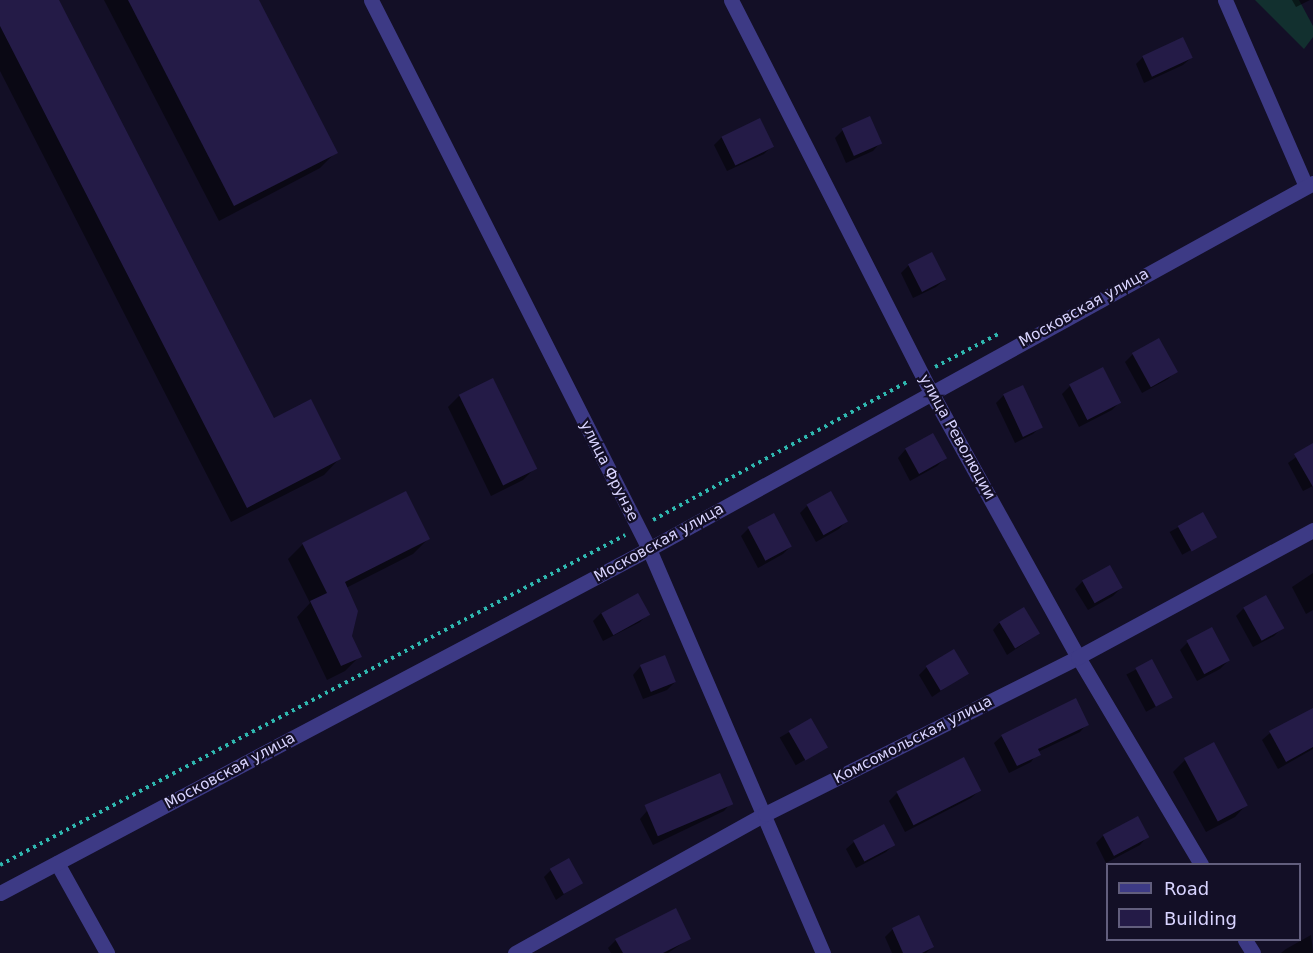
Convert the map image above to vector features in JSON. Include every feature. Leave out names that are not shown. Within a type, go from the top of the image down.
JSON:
[{"type":"street","name":"улица Фрунзе","points":[[371,0],[649,549],[823,953]]},
{"type":"street","name":"улица Революции","points":[[731,0],[931,392],[1078,657],[1200,863]]},
{"type":"street","points":[[1225,0],[1310,185]]},
{"type":"street","name":"Московская улица","points":[[0,893],[649,549],[1310,185]]},
{"type":"street","name":"Комсомольская улица","points":[[515,953],[765,814],[1078,657],[1313,530]]},
{"type":"street","points":[[57,863],[107,953]]},
{"type":"path","points":[[0,865],[638,528],[1006,329]]},
{"type":"green space","points":[[1255,0],[1299,0],[1313,26],[1313,37],[1304,49]]},
{"type":"building","points":[[0,0],[59,0],[274,418],[311,399],[341,459],[247,508],[0,26]]},
{"type":"building","points":[[128,0],[259,0],[338,153],[234,206]]},
{"type":"building","points":[[1183,37],[1193,58],[1152,77],[1142,56]]},
{"type":"building","points":[[870,116],[882,143],[854,156],[842,129]]},
{"type":"building","points":[[760,118],[774,147],[735,166],[721,137]]},
{"type":"building","points":[[932,252],[946,280],[922,292],[908,264]]},
{"type":"building","points":[[1159,338],[1178,372],[1151,387],[1132,353]]},
{"type":"building","points":[[1103,367],[1121,403],[1087,420],[1069,384]]},
{"type":"building","points":[[493,378],[537,469],[503,485],[459,395]]},
{"type":"building","points":[[1023,385],[1043,428],[1023,437],[1003,394]]},
{"type":"building","points":[[933,433],[947,458],[919,474],[905,449]]},
{"type":"building","points":[[1313,443],[1313,487],[1294,454]]},
{"type":"building","points":[[406,491],[430,539],[345,582],[358,611],[352,636],[362,657],[341,666],[310,601],[327,593],[302,543]]},
{"type":"building","points":[[831,491],[848,522],[823,535],[807,505]]},
{"type":"building","points":[[1203,512],[1217,537],[1192,551],[1178,526]]},
{"type":"building","points":[[774,513],[792,547],[765,561],[748,527]]},
{"type":"building","points":[[1110,565],[1123,588],[1095,603],[1082,581]]},
{"type":"building","points":[[638,593],[650,615],[613,635],[601,613]]},
{"type":"building","points":[[1266,595],[1284,628],[1262,641],[1243,608]]},
{"type":"building","points":[[1024,607],[1040,634],[1015,649],[999,622]]},
{"type":"building","points":[[1212,627],[1230,661],[1204,674],[1186,641]]},
{"type":"building","points":[[954,649],[969,674],[941,691],[926,666]]},
{"type":"building","points":[[665,655],[676,682],[651,692],[640,665]]},
{"type":"building","points":[[1152,659],[1173,698],[1156,707],[1135,668]]},
{"type":"building","points":[[1076,698],[1089,725],[1038,749],[1041,755],[1017,766],[1001,735]]},
{"type":"building","points":[[1313,708],[1313,747],[1286,762],[1269,731]]},
{"type":"building","points":[[811,718],[828,747],[805,760],[788,731]]},
{"type":"building","points":[[1214,742],[1248,806],[1218,822],[1184,758]]},
{"type":"building","points":[[964,757],[981,791],[914,825],[896,792]]},
{"type":"building","points":[[720,773],[733,804],[658,836],[645,805]]},
{"type":"building","points":[[1138,816],[1149,837],[1114,856],[1103,835]]},
{"type":"building","points":[[884,824],[895,845],[864,862],[853,840]]},
{"type":"building","points":[[569,858],[583,883],[564,894],[550,869]]},
{"type":"building","points":[[676,908],[691,939],[663,953],[623,953],[615,939]]},
{"type":"building","points":[[919,915],[934,947],[922,953],[903,953],[892,928]]}]
